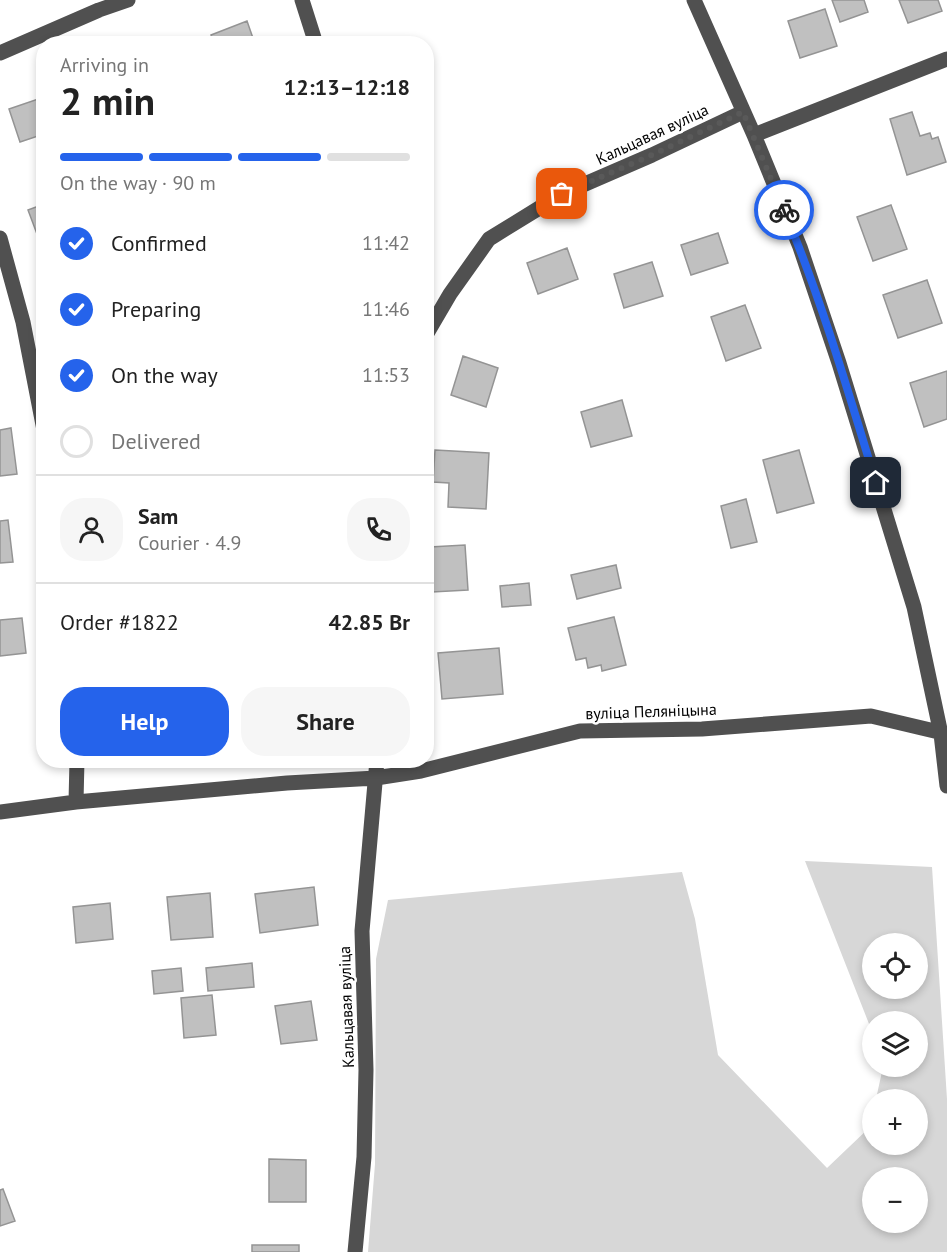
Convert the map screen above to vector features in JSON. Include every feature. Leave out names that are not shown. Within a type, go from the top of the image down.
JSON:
[{"type":"street","points":[[39,36],[128,0]]},
{"type":"street","points":[[302,0],[313,36]]},
{"type":"street","points":[[693,0],[754,135],[800,247],[839,363],[914,607],[944,734],[947,786]]},
{"type":"street","points":[[0,53],[36,37]]},
{"type":"street","points":[[754,135],[947,59]]},
{"type":"street","name":"Кальцавая вуліца","points":[[434,309],[489,240],[562,194],[743,112]]},
{"type":"street","points":[[0,237],[23,322],[36,389]]},
{"type":"street","name":"вуліца Пеляніцына","points":[[434,768],[580,731],[702,729],[871,716],[944,734]]},
{"type":"street","points":[[76,802],[77,768]]},
{"type":"street","name":"Кальцавая вуліца","points":[[355,1252],[364,1156],[362,931],[377,768]]},
{"type":"street","name":"вуліца Пеляніцына","points":[[0,812],[76,802],[287,783],[376,778],[433,768]]},
{"type":"shaded area","points":[[805,861],[932,867],[947,1099],[947,1252],[368,1252],[375,1164],[376,959],[388,900],[682,872],[695,919],[718,1055],[827,1168],[862,1135],[862,1155],[928,1155],[928,1089],[878,1089],[881,1077],[928,1077],[928,1011],[864,1011]]},
{"type":"building","points":[[832,0],[864,0],[868,12],[840,22]]},
{"type":"building","points":[[899,0],[938,0],[942,11],[908,23]]},
{"type":"building","points":[[825,9],[837,46],[800,58],[788,21]]},
{"type":"building","points":[[247,21],[252,36],[211,36]]},
{"type":"building","points":[[36,100],[36,137],[20,142],[9,109]]},
{"type":"building","points":[[912,112],[920,136],[930,133],[932,139],[938,137],[946,162],[907,175],[890,119]]},
{"type":"building","points":[[891,205],[907,249],[873,261],[857,217]]},
{"type":"building","points":[[36,207],[36,231],[28,210]]},
{"type":"building","points":[[718,233],[728,263],[691,275],[681,245]]},
{"type":"building","points":[[567,248],[578,279],[538,294],[527,263]]},
{"type":"building","points":[[652,262],[663,296],[624,308],[614,274]]},
{"type":"building","points":[[927,280],[942,323],[898,338],[883,295]]},
{"type":"building","points":[[745,305],[761,348],[726,361],[711,317]]},
{"type":"building","points":[[463,356],[498,368],[486,407],[451,395]]},
{"type":"building","points":[[947,371],[947,419],[924,427],[910,383]]},
{"type":"building","points":[[622,400],[632,436],[591,447],[581,412]]},
{"type":"building","points":[[11,428],[17,474],[0,476],[0,430]]},
{"type":"building","points":[[435,450],[489,453],[486,509],[448,507],[449,483],[434,482]]},
{"type":"building","points":[[799,450],[814,503],[777,513],[763,460]]},
{"type":"building","points":[[746,499],[757,542],[731,548],[721,506]]},
{"type":"building","points":[[8,520],[13,562],[0,563],[0,521]]},
{"type":"building","points":[[465,545],[468,590],[434,592],[434,547]]},
{"type":"building","points":[[616,565],[621,588],[577,599],[571,575]]},
{"type":"building","points":[[529,583],[531,605],[502,607],[500,586]]},
{"type":"building","points":[[614,617],[626,665],[602,671],[601,665],[588,668],[586,658],[576,660],[568,628]]},
{"type":"building","points":[[22,618],[26,653],[0,656],[0,620]]},
{"type":"building","points":[[499,648],[503,694],[442,699],[438,653]]},
{"type":"building","points":[[314,887],[318,925],[260,933],[255,894]]},
{"type":"building","points":[[210,893],[213,937],[171,940],[167,897]]},
{"type":"building","points":[[110,903],[113,939],[76,943],[73,907]]},
{"type":"building","points":[[252,963],[254,987],[208,991],[206,968]]},
{"type":"building","points":[[181,968],[183,991],[154,994],[152,971]]},
{"type":"building","points":[[212,995],[216,1035],[184,1038],[181,998]]},
{"type":"building","points":[[311,1001],[317,1040],[281,1044],[275,1006]]},
{"type":"building","points":[[269,1159],[306,1160],[306,1202],[269,1202]]},
{"type":"building","points":[[3,1189],[15,1221],[0,1226],[0,1190]]},
{"type":"building","points":[[252,1245],[299,1245],[299,1252],[252,1252]]},
{"type":"way so far","points":[[562,194],[743,112],[784,210]]},
{"type":"route","points":[[784,210],[800,247],[876,483]]}]
